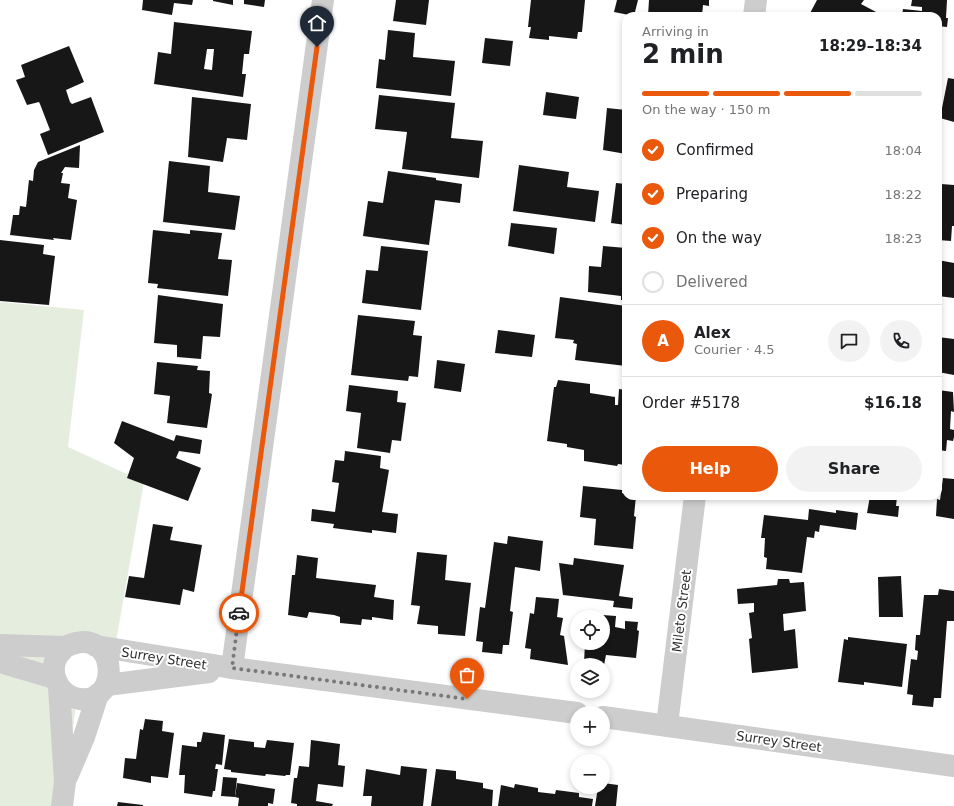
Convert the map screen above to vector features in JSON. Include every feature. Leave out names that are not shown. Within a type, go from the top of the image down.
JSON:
[{"type":"street","points":[[232,668],[323,0]]},
{"type":"street","points":[[754,12],[756,0]]},
{"type":"street","name":"Mileto Street","points":[[667,725],[695,500]]},
{"type":"street","points":[[62,806],[66,782],[102,689],[110,676],[109,663],[105,654],[96,646],[87,642],[74,643],[65,648],[57,657],[54,666],[57,682],[66,782]]},
{"type":"street","points":[[0,645],[65,648]]},
{"type":"street","name":"Surrey Street","points":[[96,646],[232,668],[570,712]]},
{"type":"street","points":[[0,662],[57,682],[68,695],[77,699],[90,698],[102,689]]},
{"type":"street","name":"Surrey Street","points":[[102,689],[232,668]]},
{"type":"street","name":"Surrey Street","points":[[610,718],[954,766]]},
{"type":"shaded area","points":[[0,302],[84,310],[68,447],[144,482],[110,676],[87,642],[54,666],[77,699],[62,806],[0,806]]},
{"type":"building","points":[[143,0],[193,0],[192,5],[174,3],[172,15],[142,10]]},
{"type":"building","points":[[233,0],[233,5],[213,1]]},
{"type":"building","points":[[244,0],[265,0],[264,7],[244,4]]},
{"type":"building","points":[[396,0],[429,0],[426,25],[393,21]]},
{"type":"building","points":[[531,0],[585,0],[582,32],[578,32],[577,39],[549,36],[549,40],[529,38],[531,27],[528,27]]},
{"type":"building","points":[[617,0],[638,0],[635,12],[622,12],[622,14],[614,12]]},
{"type":"building","points":[[649,0],[709,0],[709,6],[703,5],[702,12],[648,12]]},
{"type":"building","points":[[817,0],[864,0],[861,4],[876,12],[811,12]]},
{"type":"building","points":[[912,0],[947,0],[947,27],[942,26],[942,12],[903,12],[903,9],[922,11],[922,7],[911,6]]},
{"type":"building","points":[[174,22],[252,31],[249,54],[244,54],[242,74],[246,74],[243,97],[154,84],[158,52],[171,54]],"holes":[[[207,49],[214,49],[212,70],[204,69]]]},
{"type":"building","points":[[388,30],[415,33],[413,57],[455,61],[451,96],[376,88],[379,59],[385,60]]},
{"type":"building","points":[[485,38],[513,41],[510,66],[482,63]]},
{"type":"building","points":[[69,46],[84,82],[66,90],[70,102],[72,104],[91,97],[104,132],[48,155],[40,134],[50,130],[40,104],[39,102],[27,105],[16,80],[25,77],[21,65]]},
{"type":"building","points":[[948,78],[954,79],[954,122],[942,119],[942,108]]},
{"type":"building","points":[[546,92],[579,97],[576,119],[543,115]]},
{"type":"building","points":[[379,95],[455,103],[451,138],[483,141],[479,178],[402,169],[407,132],[375,129]]},
{"type":"building","points":[[192,97],[251,104],[247,140],[227,138],[223,162],[188,157]]},
{"type":"building","points":[[607,108],[622,110],[622,153],[603,150]]},
{"type":"building","points":[[80,145],[79,168],[65,167],[61,173],[63,173],[61,183],[70,184],[68,198],[77,200],[71,240],[53,238],[54,240],[10,235],[13,215],[19,215],[20,206],[26,207],[29,180],[33,181],[34,170],[38,162]]},
{"type":"building","points":[[169,161],[210,166],[208,192],[240,196],[235,230],[163,222]]},
{"type":"building","points":[[519,165],[569,172],[567,187],[599,191],[595,222],[513,211]]},
{"type":"building","points":[[388,171],[436,178],[436,180],[462,184],[460,203],[435,200],[429,245],[363,236],[368,201],[383,203]]},
{"type":"building","points":[[616,183],[622,184],[622,224],[611,223]]},
{"type":"building","points":[[942,184],[954,185],[954,226],[952,226],[951,241],[942,240]]},
{"type":"building","points":[[511,223],[557,228],[554,254],[508,246]]},
{"type":"building","points":[[153,230],[190,234],[190,230],[222,233],[218,259],[232,260],[228,296],[157,288],[158,284],[148,283]]},
{"type":"building","points":[[0,240],[44,245],[43,254],[55,256],[49,305],[0,301]]},
{"type":"building","points":[[381,246],[428,251],[421,310],[362,303],[366,270],[378,271]]},
{"type":"building","points":[[603,246],[622,248],[622,300],[621,296],[588,292],[589,266],[601,267]]},
{"type":"building","points":[[942,261],[954,263],[954,298],[942,296]]},
{"type":"building","points":[[158,295],[223,304],[220,337],[203,336],[201,359],[177,357],[177,345],[154,343]]},
{"type":"building","points":[[560,297],[622,305],[622,366],[575,360],[577,344],[573,343],[574,340],[555,338]]},
{"type":"building","points":[[358,315],[415,321],[413,335],[422,336],[418,377],[409,376],[408,381],[351,375]]},
{"type":"building","points":[[498,330],[535,335],[532,357],[495,353]]},
{"type":"building","points":[[942,338],[954,339],[954,375],[942,373]]},
{"type":"building","points":[[437,360],[465,364],[461,392],[434,388]]},
{"type":"building","points":[[157,362],[198,366],[197,370],[210,371],[209,393],[212,394],[207,428],[167,423],[170,396],[154,394]]},
{"type":"building","points":[[558,380],[590,384],[590,393],[615,397],[615,405],[618,405],[619,389],[622,389],[622,464],[618,464],[617,466],[584,461],[584,450],[567,447],[567,444],[547,441],[554,387],[556,387]]},
{"type":"building","points":[[349,385],[398,391],[397,402],[406,403],[401,441],[392,440],[390,453],[357,448],[361,413],[346,411]]},
{"type":"building","points":[[942,391],[953,392],[954,412],[951,411],[950,429],[954,430],[954,437],[953,441],[947,440],[946,451],[942,450]]},
{"type":"building","points":[[122,421],[174,441],[176,435],[202,440],[200,454],[179,451],[176,458],[201,468],[188,501],[127,478],[134,458],[114,443]]},
{"type":"building","points":[[345,451],[381,456],[380,468],[389,470],[382,512],[398,514],[396,533],[372,530],[372,533],[333,528],[334,524],[311,521],[312,509],[335,512],[339,483],[332,482],[335,460],[344,461]]},
{"type":"building","points":[[943,478],[954,479],[954,519],[936,516],[937,500],[942,500]]},
{"type":"building","points":[[583,486],[622,490],[622,500],[636,500],[634,516],[636,517],[633,549],[594,545],[596,519],[580,517]]},
{"type":"building","points":[[869,500],[897,500],[896,506],[899,506],[898,517],[867,513]]},
{"type":"building","points":[[809,509],[836,513],[836,510],[858,513],[856,530],[820,525],[819,532],[815,531],[814,538],[807,537],[802,573],[766,569],[767,558],[764,557],[765,538],[761,538],[764,515],[808,520]]},
{"type":"building","points":[[153,524],[173,527],[170,540],[202,545],[194,592],[183,589],[180,605],[125,597],[129,576],[144,578]]},
{"type":"building","points":[[508,536],[543,541],[540,571],[515,567],[510,611],[513,612],[509,645],[503,645],[502,654],[482,652],[483,642],[476,641],[480,607],[485,608],[494,542],[507,544]]},
{"type":"building","points":[[417,552],[447,555],[445,580],[471,583],[465,636],[438,634],[438,626],[417,624],[420,606],[411,605]]},
{"type":"building","points":[[297,555],[318,558],[316,578],[376,585],[374,597],[394,600],[393,620],[372,617],[372,620],[362,619],[361,625],[340,623],[340,617],[334,615],[309,612],[307,618],[288,615],[292,575],[295,575]]},
{"type":"building","points":[[574,558],[624,565],[619,596],[633,598],[632,609],[613,607],[614,601],[563,595],[559,563],[573,565]]},
{"type":"building","points":[[901,576],[903,617],[879,617],[878,577]]},
{"type":"building","points":[[778,579],[789,579],[790,583],[804,582],[806,611],[783,614],[784,631],[795,629],[798,668],[752,673],[749,639],[752,638],[749,613],[754,612],[754,603],[738,604],[737,589],[777,585]]},
{"type":"building","points":[[939,589],[954,591],[954,621],[947,621],[941,698],[934,698],[933,707],[912,705],[913,695],[907,694],[911,659],[917,660],[918,651],[915,650],[916,635],[920,635],[924,595],[938,595]]},
{"type":"building","points":[[536,597],[559,599],[557,617],[563,618],[560,635],[564,636],[568,665],[530,659],[531,649],[525,648],[530,613],[534,614]]},
{"type":"building","points":[[610,616],[616,616],[615,627],[625,629],[625,621],[638,622],[637,630],[639,631],[636,658],[606,655],[605,658],[584,658],[585,650],[610,650]]},
{"type":"building","points":[[848,637],[907,644],[902,687],[864,682],[864,685],[838,682],[844,639],[848,640]]},
{"type":"building","points":[[145,719],[163,721],[162,731],[174,733],[168,778],[151,776],[151,783],[123,778],[125,758],[136,759],[140,729],[143,730]]},
{"type":"building","points":[[203,732],[225,735],[222,765],[216,764],[215,769],[218,769],[215,791],[213,791],[212,797],[184,793],[185,775],[179,775],[182,745],[197,747],[197,742],[201,742]]},
{"type":"building","points":[[229,739],[254,742],[254,747],[265,748],[267,740],[294,743],[290,775],[285,776],[266,774],[265,776],[231,772],[231,770],[224,769]]},
{"type":"building","points":[[311,740],[340,744],[338,765],[345,766],[343,787],[318,784],[316,801],[333,804],[332,806],[297,806],[297,804],[291,803],[294,778],[297,778],[299,766],[309,767]]},
{"type":"building","points":[[401,766],[427,769],[423,806],[371,806],[372,796],[363,796],[366,769],[400,775]]},
{"type":"building","points":[[436,769],[456,771],[456,779],[483,783],[483,788],[493,790],[492,806],[431,806]]},
{"type":"building","points":[[223,777],[237,778],[235,797],[221,796]]},
{"type":"building","points":[[237,783],[275,789],[273,804],[268,803],[268,806],[238,806],[239,798],[235,797]]},
{"type":"building","points":[[515,784],[538,788],[538,792],[555,794],[556,790],[570,792],[570,794],[579,794],[579,797],[593,799],[592,806],[498,806],[501,785],[514,788]]},
{"type":"building","points":[[610,784],[618,785],[616,806],[595,806],[597,794],[610,794]]},
{"type":"building","points":[[118,802],[143,805],[143,806],[117,806]]},
{"type":"way so far","points":[[239,613],[232,668],[467,699]]},
{"type":"route","points":[[239,613],[317,47]]}]
